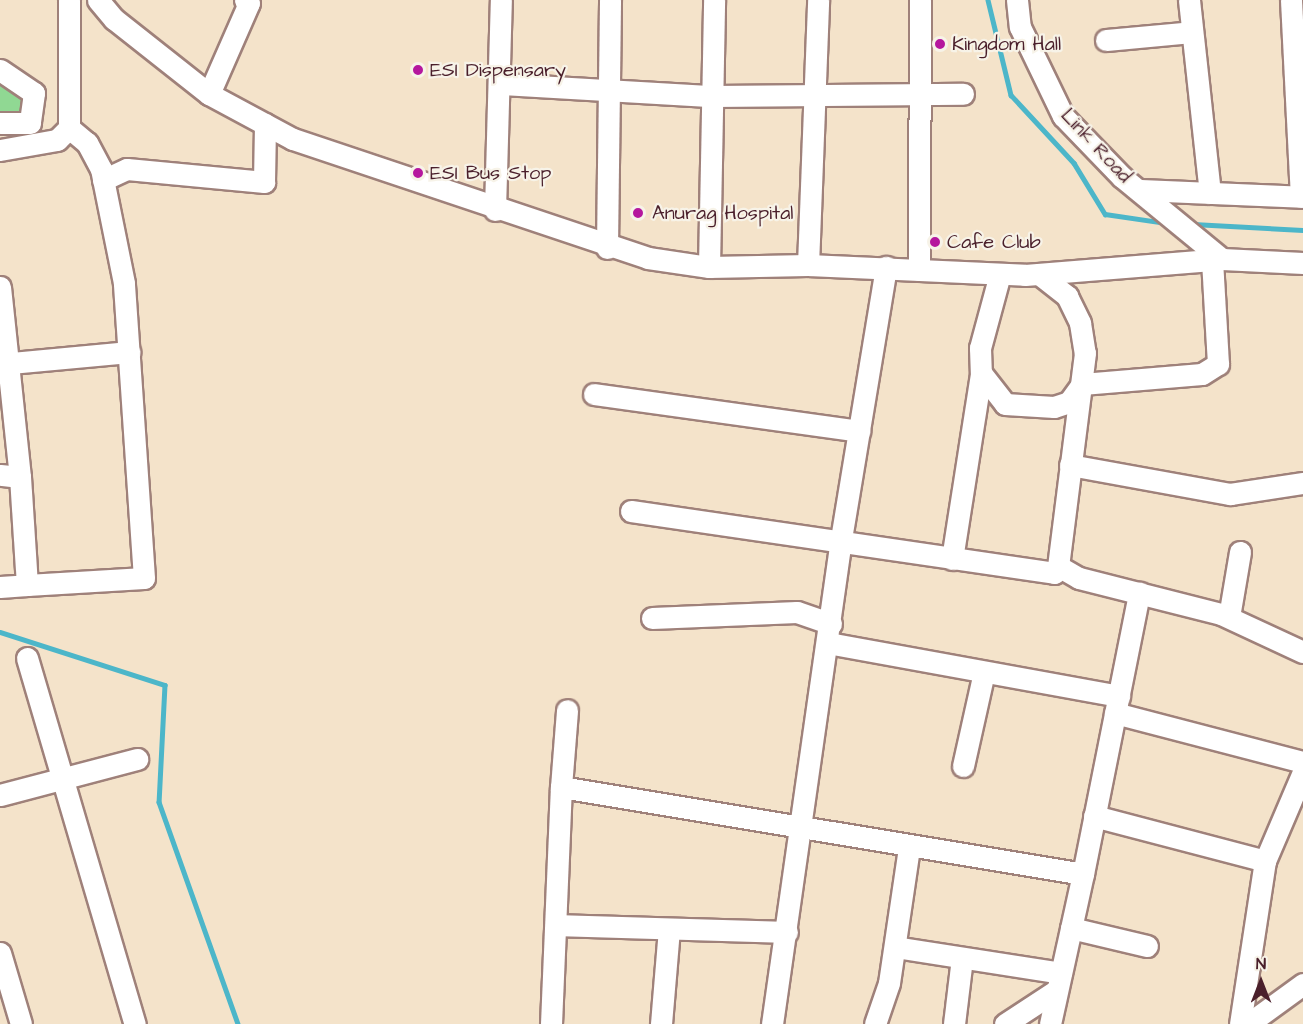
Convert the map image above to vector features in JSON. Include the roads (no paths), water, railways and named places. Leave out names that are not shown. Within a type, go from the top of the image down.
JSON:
[{"type":"street","points":[[0,150],[57,140],[69,128],[69,0]]},
{"type":"street","points":[[98,0],[114,19],[209,94],[293,139],[607,248],[709,267],[808,264],[1039,273],[1213,254],[1303,263]]},
{"type":"street","points":[[209,94],[249,3],[245,0]]},
{"type":"street","points":[[495,210],[502,84],[501,0]]},
{"type":"street","points":[[607,248],[610,0]]},
{"type":"street","points":[[709,267],[714,0]]},
{"type":"street","points":[[808,264],[817,96],[818,0]]},
{"type":"street","points":[[919,270],[920,0]]},
{"type":"street","name":"Link Road","points":[[1017,0],[1020,27],[1063,116],[1146,197],[1213,254]]},
{"type":"street","points":[[1188,0],[1210,194]]},
{"type":"street","points":[[1146,197],[1210,194],[1302,197],[1291,0]]},
{"type":"street","points":[[1106,40],[1192,32]]},
{"type":"street","points":[[0,70],[34,93],[30,123],[0,123]]},
{"type":"street","points":[[502,84],[713,96],[963,94]]},
{"type":"street","points":[[103,180],[127,169],[264,182],[265,124]]},
{"type":"street","points":[[0,587],[144,578],[124,283],[103,180],[87,143],[69,128]]},
{"type":"street","points":[[981,373],[1005,404],[1028,407],[1069,402],[1082,384],[1202,374],[1218,364],[1213,254]]},
{"type":"street","points":[[775,1024],[841,539],[886,267]]},
{"type":"street","points":[[952,559],[981,373],[980,348],[1000,273]]},
{"type":"street","points":[[631,511],[841,539],[952,559],[1054,573],[1058,566],[1082,384],[1080,323],[1067,296],[1039,273]]},
{"type":"street","points":[[0,287],[10,476],[27,585]]},
{"type":"street","points":[[4,364],[129,352]]},
{"type":"street","points":[[594,394],[859,431]]},
{"type":"street","points":[[1070,465],[1230,494],[1303,483]]},
{"type":"street","points":[[1229,617],[1240,552]]},
{"type":"street","points":[[1058,566],[1079,578],[1229,617],[1303,652]]},
{"type":"street","points":[[1050,1024],[1083,874],[1139,593]]},
{"type":"street","points":[[652,618],[797,612],[829,634],[1117,705],[1303,762]]},
{"type":"street","points":[[27,658],[65,780],[135,1024]]},
{"type":"street","points":[[963,766],[984,672]]},
{"type":"street","points":[[551,1024],[561,788],[567,710]]},
{"type":"street","points":[[0,795],[65,780],[138,759]]},
{"type":"street","points":[[1240,1024],[1265,861],[1303,772]]},
{"type":"street","points":[[561,788],[802,831],[1083,874]]},
{"type":"street","points":[[1094,816],[1265,861]]},
{"type":"street","points":[[875,1024],[895,948],[909,848]]},
{"type":"street","points":[[556,925],[787,932]]},
{"type":"street","points":[[1071,928],[1147,946]]},
{"type":"street","points":[[661,1024],[669,929]]},
{"type":"street","points":[[895,948],[962,958],[1059,981]]},
{"type":"street","points":[[0,953],[6,998],[21,1024]]},
{"type":"street","points":[[954,1024],[962,958]]},
{"type":"street","points":[[1005,1024],[1059,981]]},
{"type":"street","points":[[1248,1024],[1303,984]]},
{"type":"waterway","points":[[988,0],[1011,95],[1074,163],[1105,214],[1166,223]]},
{"type":"waterway","points":[[1193,224],[1303,230]]},
{"type":"waterway","points":[[0,632],[165,685],[159,802],[238,1024]]},
{"type":"place","name":"Kingdom Hall","points":[[940,44]]},
{"type":"place","name":"ESI Dispensary","points":[[418,70]]},
{"type":"place","name":"ESI Bus Stop","points":[[418,173]]},
{"type":"place","name":"Anurag Hospital","points":[[638,213]]},
{"type":"place","name":"Cafe Club","points":[[935,242]]}]
